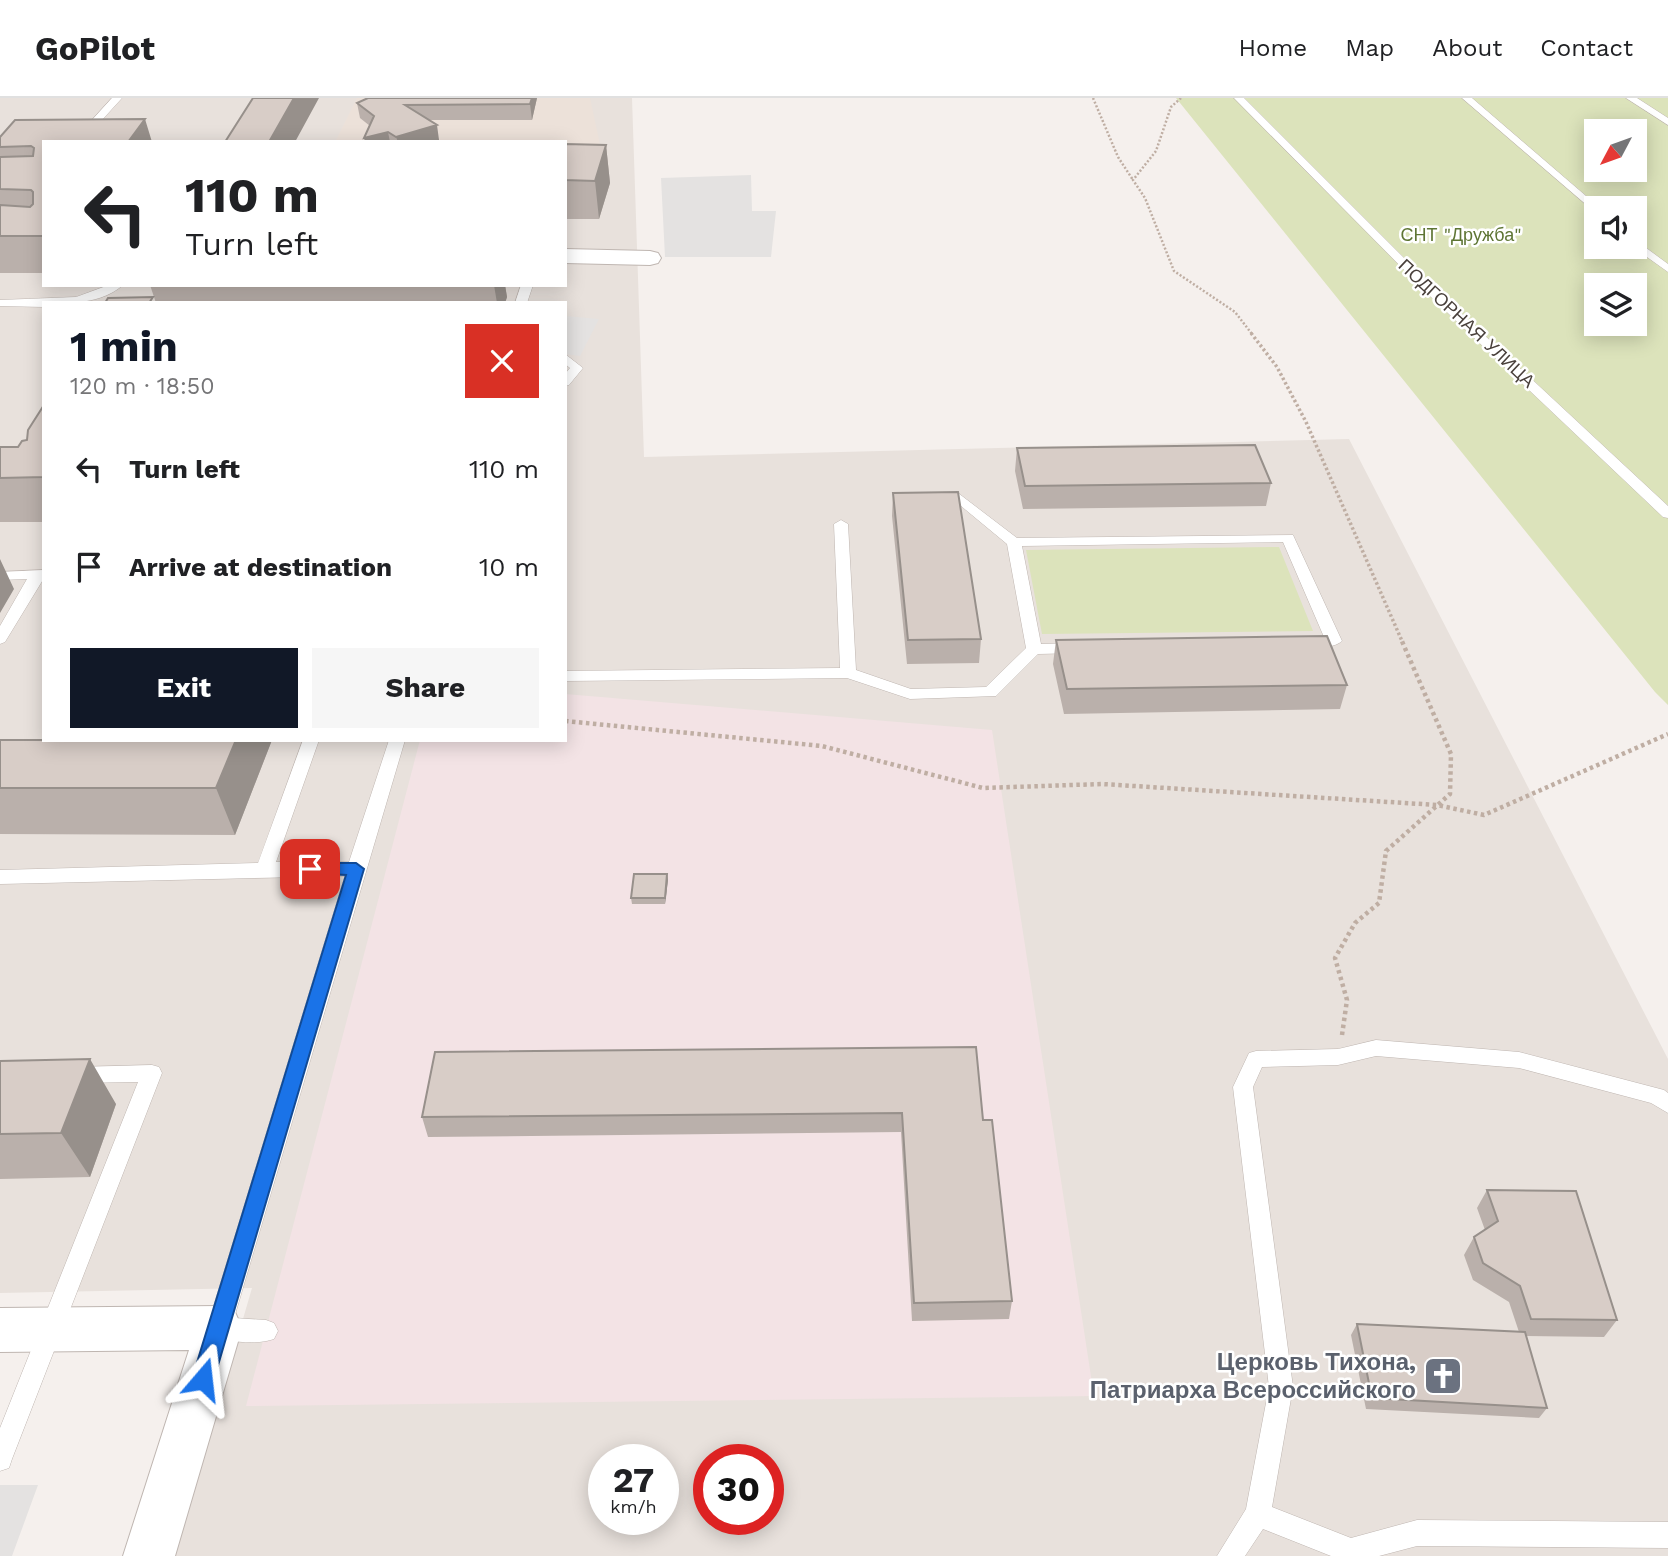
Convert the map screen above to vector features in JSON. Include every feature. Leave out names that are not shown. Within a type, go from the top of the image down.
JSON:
[{"type":"street","points":[[567,256],[650,258]]},
{"type":"street","points":[[0,1330],[219,1328],[149,1556]]},
{"type":"lane","points":[[79,140],[117,98]]},
{"type":"lane","name":"ПОДГОРНАЯ УЛИЦА","points":[[1239,98],[1435,295],[1668,514]]},
{"type":"lane","points":[[1467,98],[1584,200]]},
{"type":"lane","points":[[1632,98],[1668,122]]},
{"type":"lane","points":[[1647,252],[1668,269]]},
{"type":"lane","points":[[79,301],[102,295],[115,287]]},
{"type":"lane","points":[[0,303],[42,302]]},
{"type":"lane","points":[[567,360],[577,368],[567,380]]},
{"type":"lane","points":[[917,498],[958,498],[1014,542],[1288,538],[1334,641],[1293,642]]},
{"type":"lane","points":[[841,524],[848,673]]},
{"type":"lane","points":[[1014,542],[1034,649]]},
{"type":"lane","points":[[0,576],[41,575]]},
{"type":"lane","points":[[0,639],[41,575]]},
{"type":"lane","points":[[567,676],[848,673],[910,694],[990,692],[1034,649],[1089,648]]},
{"type":"lane","points":[[265,869],[310,742]]},
{"type":"lane","points":[[266,1331],[219,1328],[396,742]]},
{"type":"lane","points":[[0,877],[356,869]]},
{"type":"lane","points":[[1230,1556],[1258,1514],[1281,1387],[1243,1087],[1256,1059],[1338,1057],[1376,1048],[1519,1060],[1657,1096],[1668,1104]]},
{"type":"lane","points":[[0,1459],[152,1073],[55,1075]]},
{"type":"lane","points":[[1258,1514],[1357,1553],[1417,1533],[1668,1535]]},
{"type":"path","points":[[1093,98],[1118,157],[1133,180]]},
{"type":"path","points":[[567,721],[697,736],[822,746],[983,789],[1102,785],[1437,806],[1484,816],[1668,734]]},
{"type":"shaded area","points":[[0,98],[632,98],[644,457],[1349,439],[1668,1059],[1668,1556],[174,1556],[252,1288],[0,1293]]},
{"type":"shaded area","points":[[357,98],[590,98],[602,154],[567,154],[567,140],[336,140]]},
{"type":"shaded area","points":[[751,175],[752,211],[776,211],[771,257],[665,257],[661,178]]},
{"type":"shaded area","points":[[567,316],[599,319],[580,356],[567,354]]},
{"type":"shaded area","points":[[567,694],[992,730],[1094,1396],[246,1406],[419,742],[567,742]]},
{"type":"shaded area","points":[[0,1485],[38,1485],[12,1556],[0,1556]]},
{"type":"green space","name":"СНТ \"Дружба\"","points":[[1176,98],[1668,98],[1668,705],[1655,692]]},
{"type":"green space","points":[[1279,547],[1313,631],[1042,634],[1026,550]]},
{"type":"building","points":[[253,98],[294,98],[270,140],[226,140]]},
{"type":"building","points":[[368,98],[532,98],[530,104],[405,105],[437,125],[396,137],[388,132],[364,138],[374,116],[357,103]]},
{"type":"building","points":[[145,119],[129,140],[42,140],[42,236],[0,236],[0,205],[30,207],[33,204],[31,190],[0,189],[0,157],[33,156],[34,148],[31,146],[0,147],[0,137],[15,120]]},
{"type":"building","points":[[567,144],[606,145],[595,181],[567,180]]},
{"type":"building","points":[[153,297],[150,301],[106,301],[108,298]]},
{"type":"building","points":[[42,408],[42,477],[0,478],[0,447],[18,447],[22,441],[27,440],[28,430]]},
{"type":"building","points":[[1255,445],[1271,483],[1025,486],[1017,448]]},
{"type":"building","points":[[958,492],[981,639],[908,640],[893,493]]},
{"type":"building","points":[[1327,636],[1347,685],[1067,689],[1056,640]]},
{"type":"building","points":[[0,740],[235,742],[216,788],[0,788]]},
{"type":"building","points":[[634,874],[667,874],[665,898],[631,898]]},
{"type":"building","points":[[976,1047],[983,1120],[992,1120],[1012,1301],[914,1303],[902,1113],[422,1117],[435,1052]]},
{"type":"building","points":[[90,1059],[61,1133],[0,1134],[0,1061]]},
{"type":"building","points":[[1487,1190],[1576,1191],[1617,1320],[1531,1319],[1520,1286],[1483,1263],[1474,1237],[1498,1221]]},
{"type":"building","name":"Церковь Тихона, Патриарха Всероссийского","points":[[1357,1324],[1525,1332],[1547,1408],[1372,1398]]},
{"type":"place","name":"Церковь Тихона, Патриарха Всероссийского","points":[[1443,1376]]},
{"type":"route","points":[[203,1379],[356,869],[310,869]]}]
